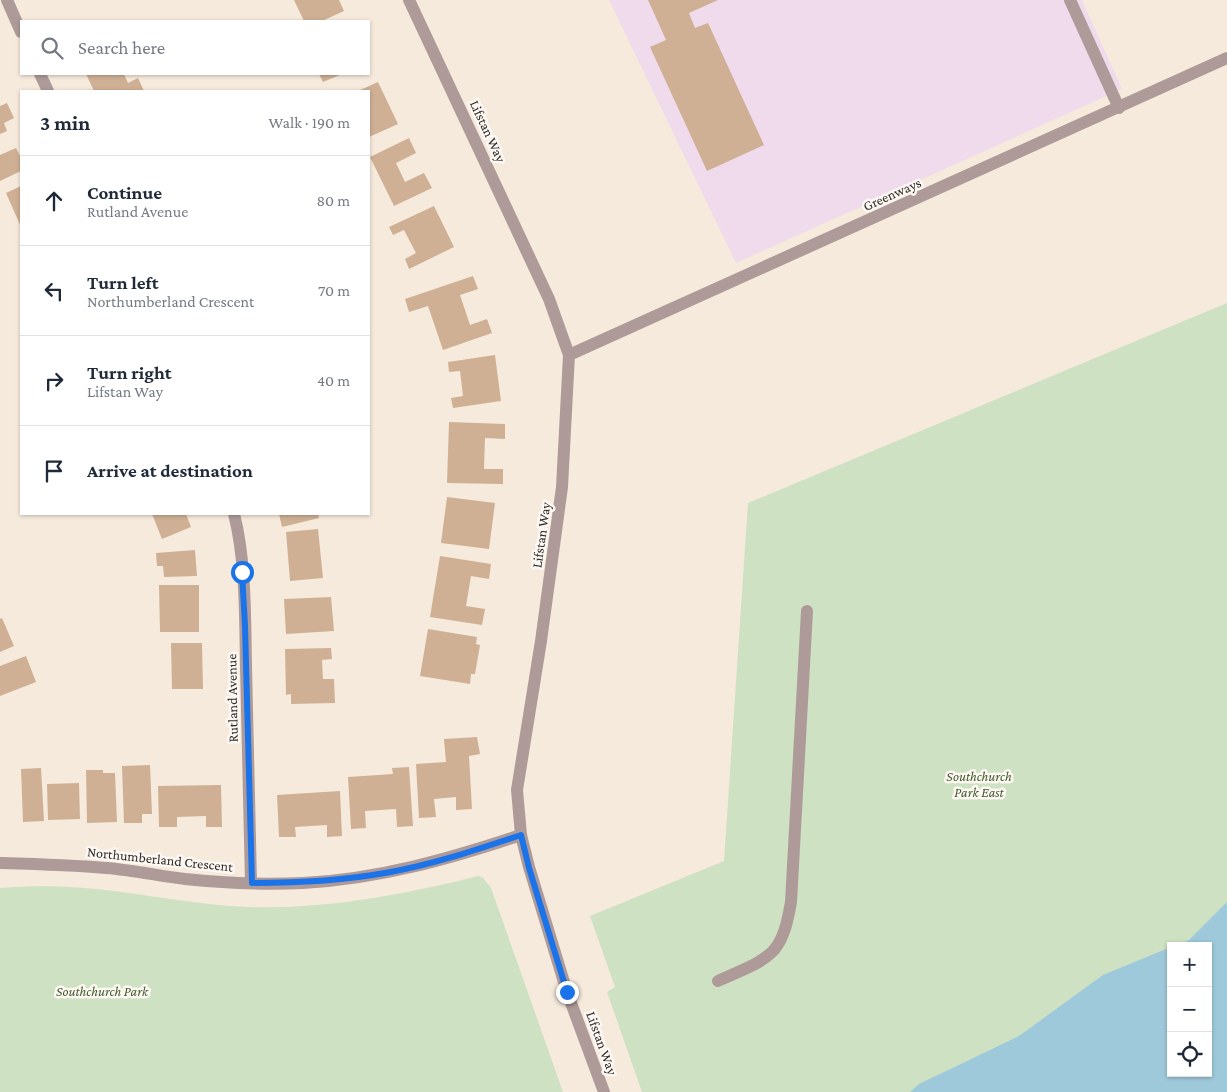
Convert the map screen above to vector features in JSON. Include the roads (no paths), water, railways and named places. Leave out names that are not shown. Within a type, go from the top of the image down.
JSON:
[{"type":"street","points":[[7,0],[20,30]]},
{"type":"street","name":"Lifstan Way","points":[[409,0],[549,299],[569,355],[562,487],[541,641],[517,790],[521,835],[529,868],[567,992],[604,1092]]},
{"type":"street","points":[[1070,0],[1119,108]]},
{"type":"street","name":"Greenways","points":[[569,355],[1227,58]]},
{"type":"street","points":[[40,75],[48,90]]},
{"type":"street","name":"Rutland Avenue","points":[[234,515],[242,572],[245,626],[252,883]]},
{"type":"street","points":[[718,980],[759,961],[774,950],[782,937],[787,920],[791,902],[807,611]]},
{"type":"street","name":"Northumberland Crescent","points":[[0,863],[107,868],[186,879],[252,883],[302,883],[342,880],[386,873],[455,857],[521,835]]},
{"type":"water","points":[[1227,902],[1227,1092],[910,1092],[919,1084],[1019,1036],[1103,975],[1167,949],[1167,1077],[1212,1077],[1212,942],[1184,942],[1189,940]]},
{"type":"park label","name":"Southchurch Park East","points":[[979,784]]},
{"type":"park label","name":"Southchurch Park","points":[[102,991]]}]
